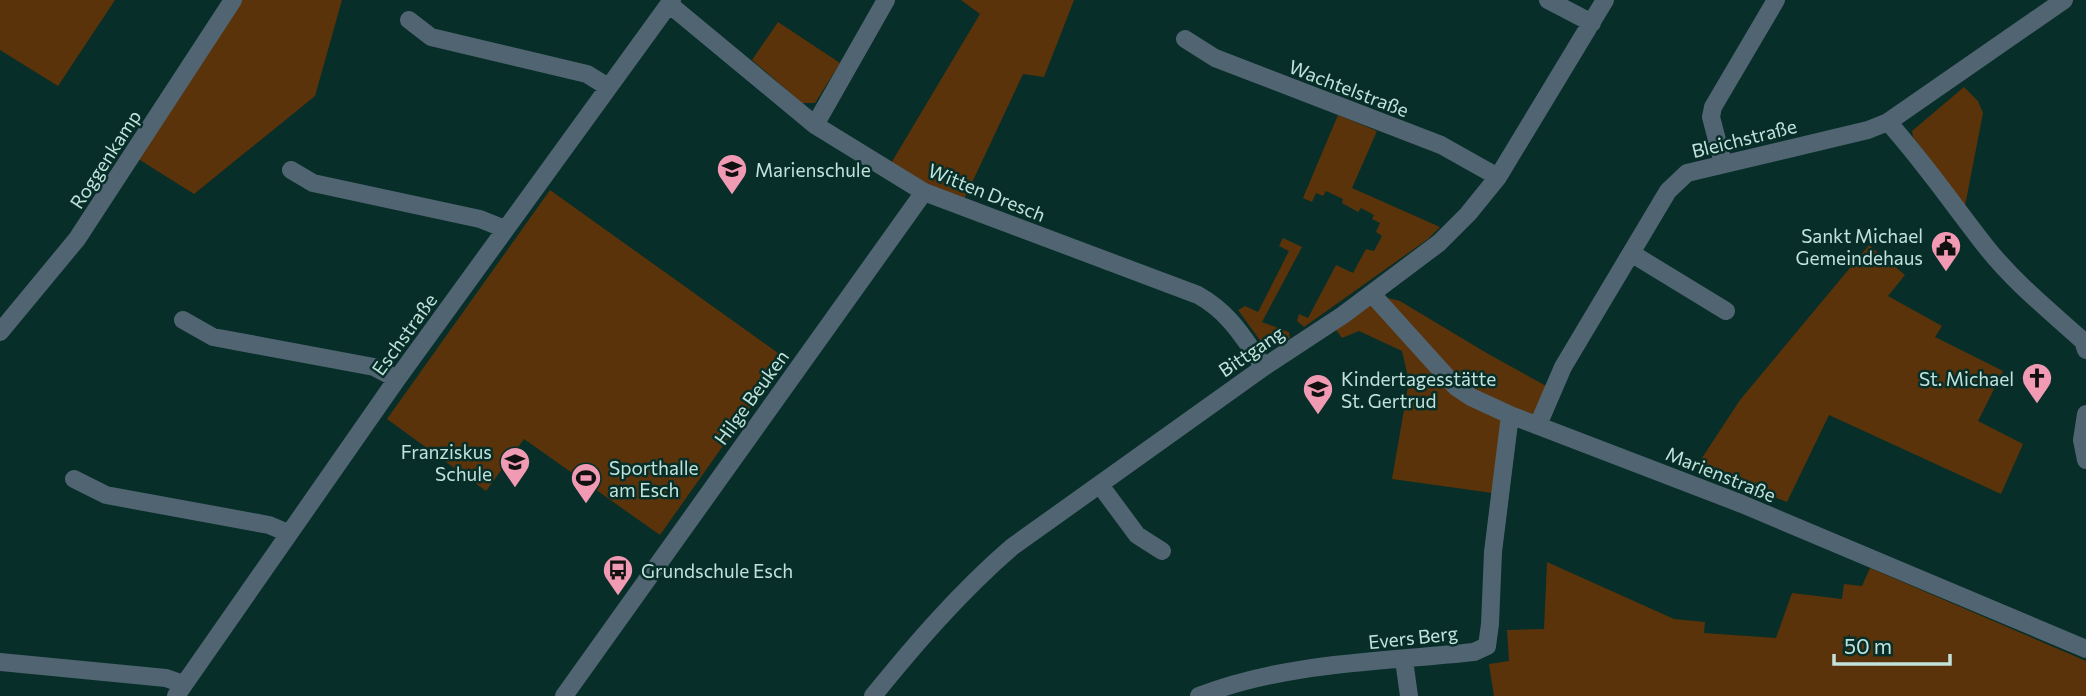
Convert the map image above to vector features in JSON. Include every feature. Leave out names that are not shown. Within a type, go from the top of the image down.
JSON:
[{"type":"street","name":"Roggenkamp","points":[[0,332],[77,239],[233,0]]},
{"type":"street","points":[[815,125],[886,0]]},
{"type":"street","points":[[1548,0],[1592,23]]},
{"type":"street","name":"Bittgang","points":[[873,696],[923,634],[980,575],[1012,547],[1264,366],[1372,295],[1439,243],[1468,214],[1498,177],[1605,0]]},
{"type":"street","points":[[1723,163],[1711,117],[1713,107],[1776,0]]},
{"type":"street","name":"Bleichstraße","points":[[1538,425],[1563,367],[1668,191],[1687,173],[1868,130],[1888,122],[2064,0]]},
{"type":"street","name":"Witten Dresch","points":[[670,2],[815,125],[924,192],[1198,295],[1216,305],[1230,318],[1264,366]]},
{"type":"street","name":"Eschstraße","points":[[180,690],[397,379],[670,2]]},
{"type":"street","points":[[409,20],[431,37],[587,74],[608,87]]},
{"type":"street","name":"Wachtelstraße","points":[[1185,39],[1214,58],[1441,145],[1498,177]]},
{"type":"street","points":[[1888,122],[1921,160],[1987,248],[2014,278],[2083,341],[2086,350]]},
{"type":"street","points":[[291,170],[313,183],[480,219],[505,229]]},
{"type":"street","name":"Hilge Beuken","points":[[564,696],[924,192]]},
{"type":"street","points":[[1631,253],[1726,311]]},
{"type":"street","name":"Marienstraße","points":[[1372,295],[1455,387],[1471,397],[1510,415],[1742,504],[2086,649]]},
{"type":"street","points":[[183,320],[213,337],[374,367],[397,379]]},
{"type":"street","points":[[2086,414],[2082,440],[2086,460]]},
{"type":"street","name":"Evers Berg","points":[[1199,696],[1238,689],[1308,668],[1474,652],[1487,646],[1493,552],[1510,415]]},
{"type":"street","points":[[74,479],[106,495],[269,525],[288,533]]},
{"type":"street","points":[[1100,485],[1137,536],[1162,551]]},
{"type":"street","points":[[1404,660],[1409,696]]},
{"type":"street","points":[[0,662],[166,678],[180,690]]},
{"type":"shaded area","points":[[0,0],[115,0],[58,86],[0,50]]},
{"type":"shaded area","points":[[233,0],[342,0],[315,96],[194,194],[132,155]]},
{"type":"shaded area","points":[[961,0],[1074,0],[1044,77],[1023,74],[961,206],[887,170],[980,14]]},
{"type":"shaded area","points":[[778,22],[840,63],[815,103],[802,103],[752,60]]},
{"type":"shaded area","points":[[1964,87],[1978,101],[1983,113],[1965,206],[1913,137],[1912,131]]},
{"type":"shaded area","points":[[1338,115],[1377,131],[1352,188],[1440,227],[1428,239],[1304,327],[1297,321],[1299,314],[1308,318],[1336,265],[1353,273],[1366,249],[1374,251],[1382,236],[1376,232],[1380,223],[1372,219],[1374,215],[1361,208],[1358,212],[1342,203],[1343,199],[1326,191],[1323,196],[1316,193],[1312,202],[1303,198]]},
{"type":"shaded area","points":[[550,190],[785,358],[660,535],[524,439],[486,491],[387,419]]},
{"type":"shaded area","points":[[1283,238],[1302,247],[1262,322],[1289,332],[1290,338],[1270,348],[1262,343],[1238,310],[1245,306],[1258,312],[1289,251],[1279,246]]},
{"type":"shaded area","points":[[1869,245],[1905,275],[1888,296],[1942,326],[1935,337],[2003,371],[1978,421],[2023,444],[2001,494],[1829,415],[1787,502],[1696,467],[1740,400]]},
{"type":"shaded area","points":[[1372,294],[1400,301],[1548,387],[1538,425],[1511,415],[1500,494],[1392,479],[1409,381],[1402,351],[1359,331],[1342,338],[1331,323]]},
{"type":"shaded area","points":[[1547,562],[1674,619],[1705,622],[1704,633],[1776,638],[1792,593],[1842,599],[1844,584],[1862,586],[1870,568],[2086,661],[2086,696],[1494,696],[1489,664],[1509,661],[1507,630],[1544,629]]},
{"type":"place","name":"Marienschule","points":[[732,196]]},
{"type":"place","name":"Sankt Michael Gemeindehaus","points":[[1946,273]]},
{"type":"place","name":"St. Michael","points":[[2037,405]]},
{"type":"place","name":"Kindertagesstätte St. Gertrud","points":[[1318,416]]},
{"type":"place","name":"Franziskus Schule","points":[[515,489]]},
{"type":"place","name":"Sporthalle am Esch","points":[[586,505]]},
{"type":"place","name":"Grundschule Esch","points":[[618,597]]}]
